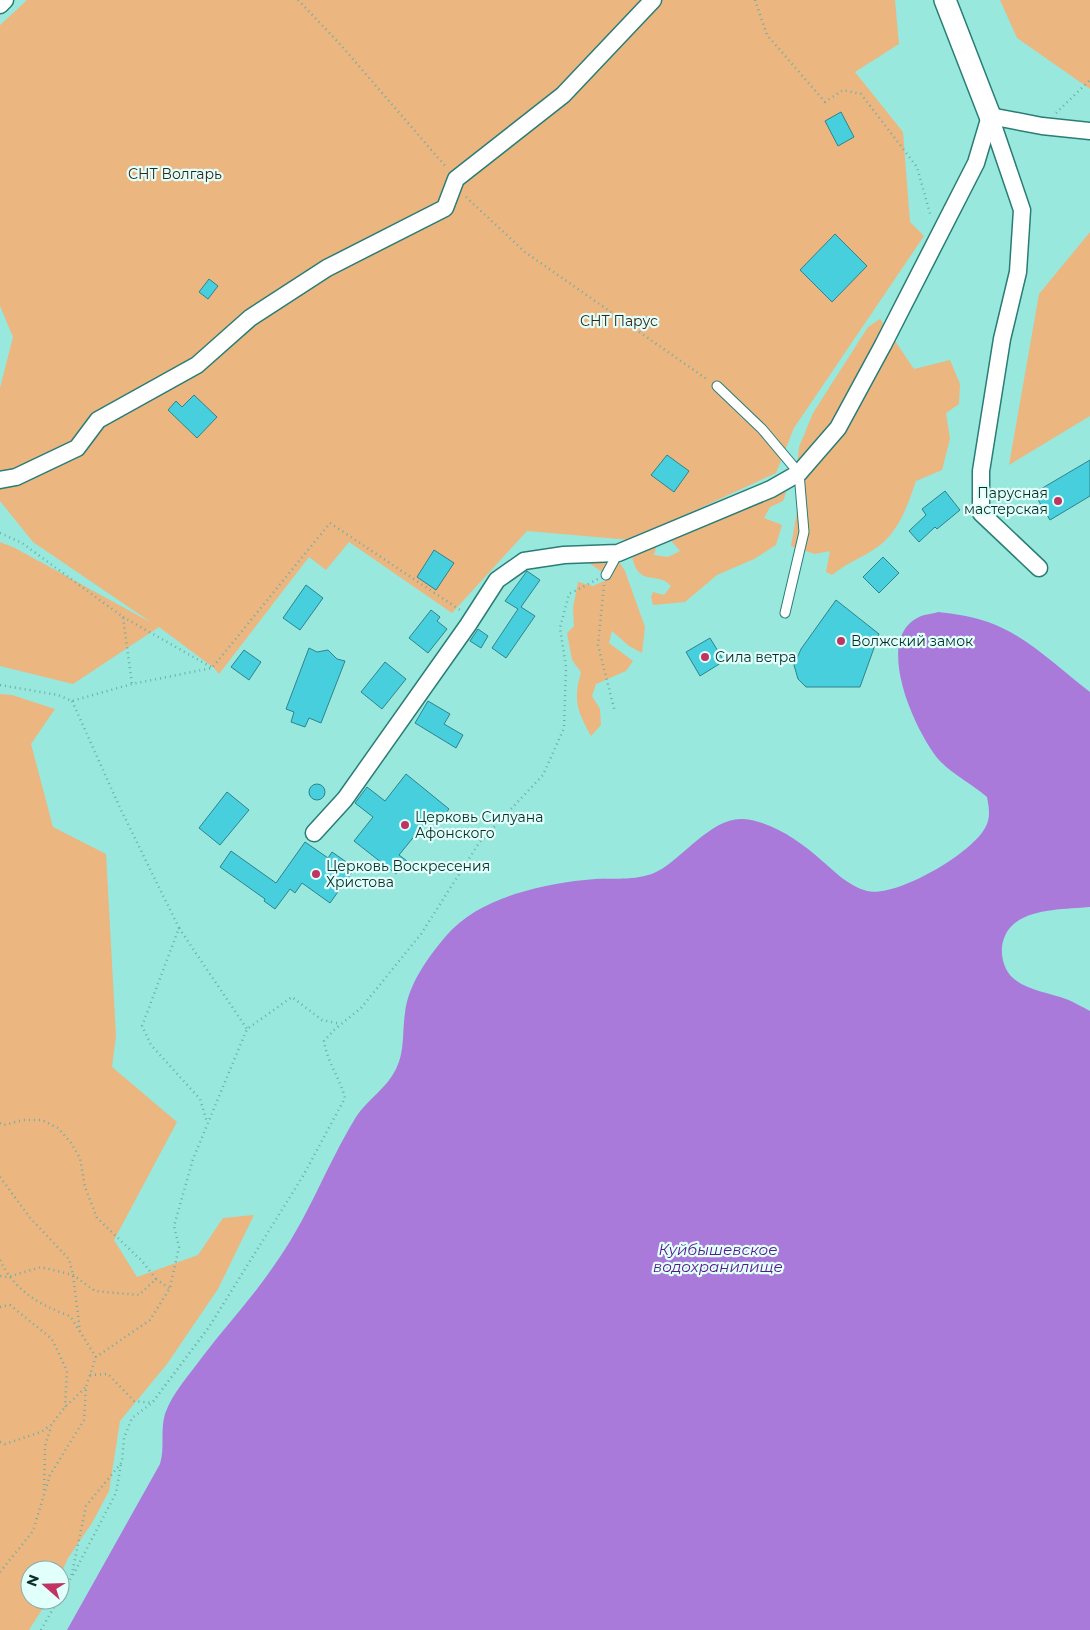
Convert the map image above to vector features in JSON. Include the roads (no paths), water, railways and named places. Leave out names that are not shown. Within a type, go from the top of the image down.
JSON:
[{"type":"street","points":[[0,4],[5,0]]},
{"type":"street","points":[[0,480],[16,477],[77,448],[98,420],[197,365],[250,318],[327,268],[445,208],[456,179],[563,95],[653,0]]},
{"type":"street","points":[[945,0],[990,116],[1022,210],[1018,272],[1002,339],[981,471],[981,513],[1039,568]]},
{"type":"street","points":[[990,116],[1042,126],[1090,131]]},
{"type":"street","points":[[314,833],[346,799],[473,618],[497,580],[524,561],[564,555],[618,553],[771,489],[799,473],[838,428],[938,240],[976,163],[990,116]]},
{"type":"lane","points":[[717,386],[762,428],[799,473],[804,532],[785,613]]},
{"type":"lane","points":[[606,575],[618,553]]},
{"type":"water","name":"Куйбышевское водохранилище","points":[[938,612],[975,618],[1002,628],[1029,644],[1090,692],[1090,907],[1050,910],[1024,918],[1014,924],[1006,934],[1002,951],[1006,968],[1010,975],[1018,982],[1066,999],[1090,1011],[1090,1630],[67,1630],[160,1464],[163,1427],[168,1406],[182,1384],[256,1290],[285,1249],[356,1117],[392,1076],[401,1055],[404,1020],[410,992],[432,953],[461,922],[477,910],[515,894],[575,881],[635,878],[651,874],[668,865],[709,831],[731,820],[743,819],[754,821],[784,833],[812,852],[847,882],[867,891],[896,888],[932,872],[965,850],[977,838],[985,828],[989,817],[987,797],[944,765],[930,747],[910,709],[899,665],[899,645],[905,628],[919,617]]},
{"type":"place","name":"Парусная мастерская","points":[[1058,501]]},
{"type":"place","name":"Волжский замок","points":[[841,641]]},
{"type":"place","name":"Сила ветра","points":[[705,657]]},
{"type":"place","name":"Церковь Силуана Афонского","points":[[405,825]]},
{"type":"place","name":"Церковь Воскресения Христова","points":[[316,874]]},
{"type":"park label","name":"СНТ Волгарь","points":[[175,174]]},
{"type":"park label","name":"СНТ Парус","points":[[619,321]]}]
